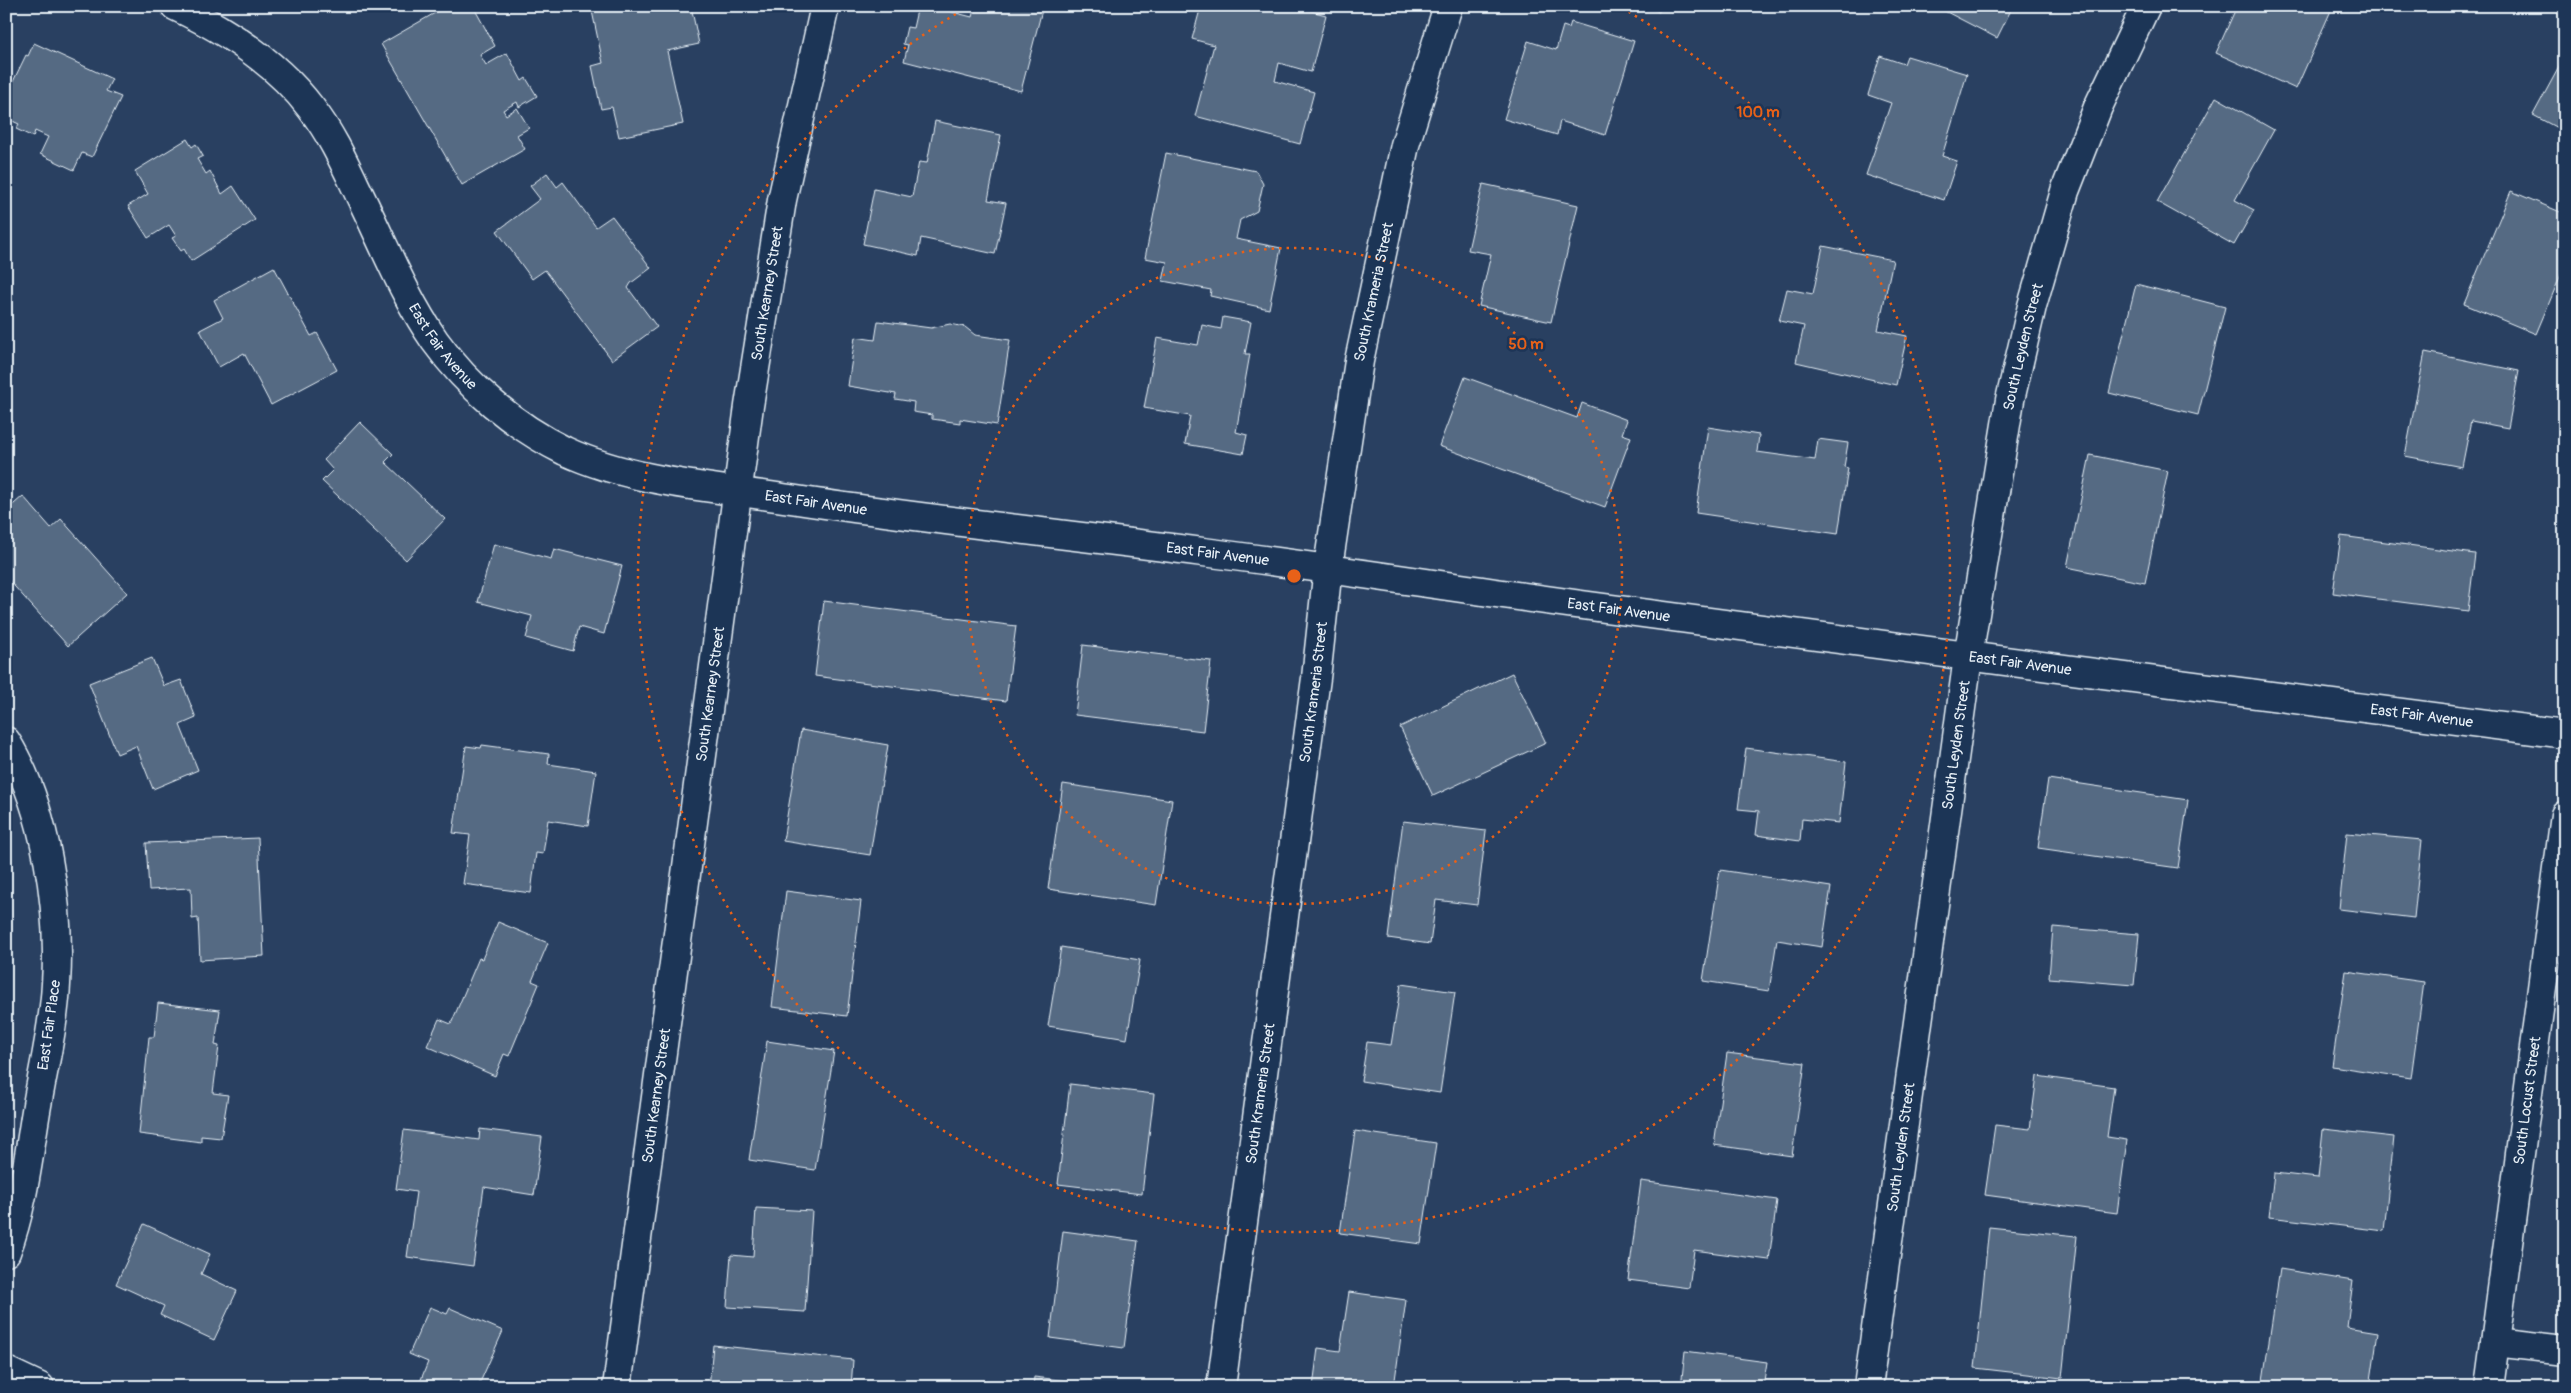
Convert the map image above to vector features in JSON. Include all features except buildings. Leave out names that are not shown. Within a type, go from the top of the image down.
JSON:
[{"type":"street","name":"East Fair Avenue","points":[[175,6],[204,20],[248,49],[281,74],[312,108],[338,149],[415,308],[429,332],[464,376],[492,403],[524,428],[566,451],[611,468],[663,480],[738,491],[1328,567],[1558,602],[2565,734]]},
{"type":"street","name":"South Kearney Street","points":[[617,1387],[738,491],[782,200],[826,6]]},
{"type":"street","name":"South Krameria Street","points":[[1221,1387],[1316,678],[1328,567],[1359,361],[1383,240],[1405,145],[1448,6]]},
{"type":"street","name":"South Leyden Street","points":[[1868,1387],[1968,657],[2010,400],[2035,296],[2065,191],[2098,107],[2146,6]]},
{"type":"street","name":"East Fair Place","points":[[6,741],[27,789],[47,849],[55,904],[56,984],[22,1196],[6,1252]]},
{"type":"street","name":"South Locust Street","points":[[2490,1387],[2565,815]]},
{"type":"street","points":[[2495,1342],[2565,1350]]},
{"type":"street","points":[[6,1371],[40,1387]]}]
